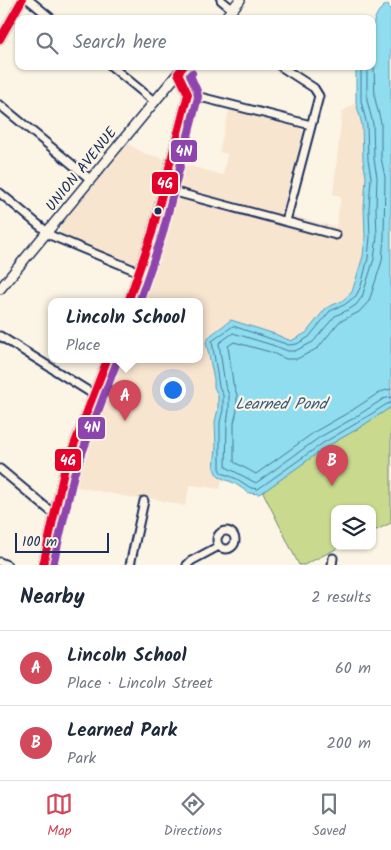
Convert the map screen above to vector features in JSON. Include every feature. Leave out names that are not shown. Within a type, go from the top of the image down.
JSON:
[{"type":"main road","points":[[227,15],[240,0]]},
{"type":"main road","name":"UNION AVENUE","points":[[0,290],[181,70]]},
{"type":"street","points":[[0,40],[22,0]]},
{"type":"street","points":[[29,0],[47,15]]},
{"type":"street","points":[[221,0],[232,9]]},
{"type":"street","points":[[116,70],[155,102]]},
{"type":"street","points":[[130,298],[140,272],[164,189],[188,94],[181,70]]},
{"type":"street","points":[[286,70],[314,88],[319,96],[286,221]]},
{"type":"street","points":[[188,94],[311,125]]},
{"type":"street","points":[[0,105],[90,179]]},
{"type":"street","points":[[164,189],[336,234]]},
{"type":"street","points":[[0,193],[47,232],[59,239],[140,272]]},
{"type":"street","points":[[0,336],[93,394]]},
{"type":"street","points":[[43,565],[66,465],[105,363]]},
{"type":"street","points":[[0,469],[54,514]]},
{"type":"street","points":[[130,565],[144,501]]},
{"type":"street","points":[[187,565],[219,546]]},
{"type":"street","points":[[0,562],[8,565]]},
{"type":"shaded area","points":[[356,102],[362,125],[363,160],[366,177],[363,256],[352,292],[342,301],[326,308],[306,333],[291,341],[232,320],[211,335],[206,342],[214,387],[218,395],[219,459],[222,481],[220,489],[190,485],[185,506],[150,498],[138,499],[68,485],[112,363],[203,363],[203,298],[137,298],[148,269],[62,235],[60,226],[128,144],[144,153],[223,175],[227,154],[219,152],[229,110],[302,130],[303,133],[282,213],[336,227],[341,197],[333,194],[342,112]]},
{"type":"green space","points":[[391,407],[391,523],[376,530],[376,505],[331,505],[331,550],[334,550],[304,565],[299,565],[263,492],[326,447]]},
{"type":"water","name":"Learned Pond","points":[[388,4],[391,13],[391,407],[326,447],[263,492],[259,494],[249,493],[234,483],[219,477],[214,468],[216,447],[215,422],[218,409],[218,395],[214,387],[206,342],[211,335],[231,320],[291,341],[306,333],[326,308],[342,301],[352,292],[363,256],[365,237],[366,177],[363,160],[362,125],[356,102],[356,70],[376,70],[376,18],[381,8]]},
{"type":"transit line","name":"4G","points":[[0,39],[22,0]]},
{"type":"transit line","name":"4G","points":[[129,298],[152,233],[188,94],[178,73],[181,70]]},
{"type":"transit line","name":"4N","points":[[140,298],[162,236],[198,97],[190,75],[192,73]]},
{"type":"transit line","name":"4G","points":[[43,565],[64,471],[106,363]]},
{"type":"transit line","name":"4N","points":[[53,565],[74,474],[116,364]]},
{"type":"place","name":"Lincoln School","points":[[125,421]]},
{"type":"place","name":"Learned Park","points":[[332,486]]}]
